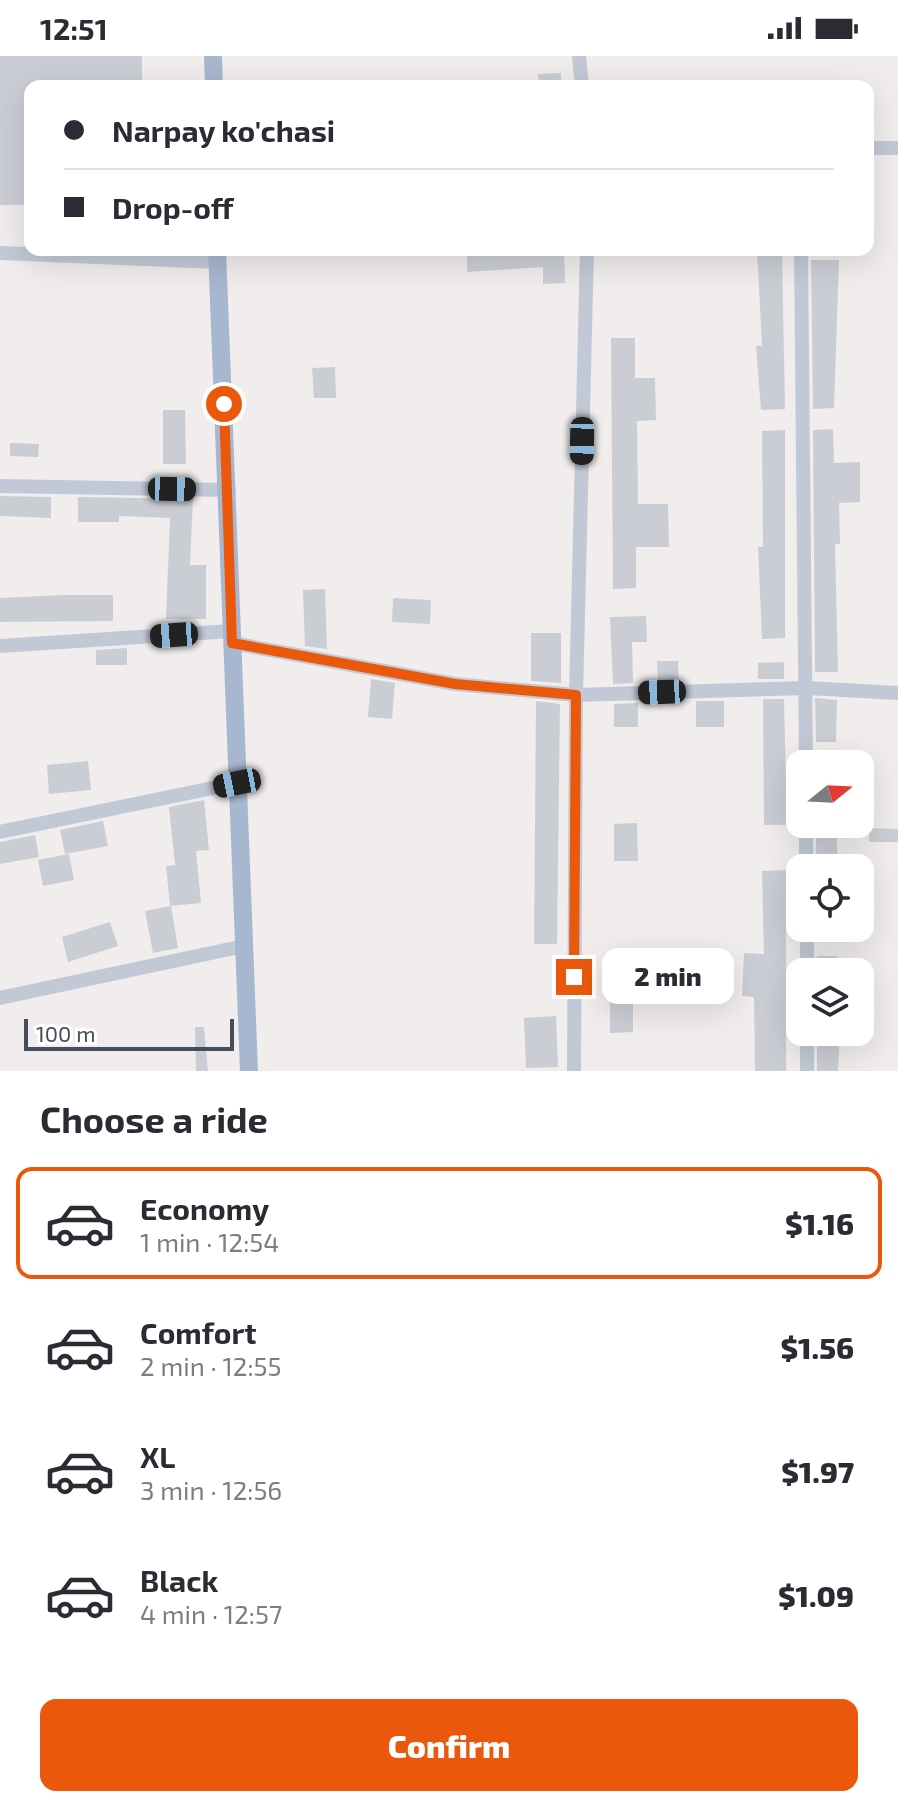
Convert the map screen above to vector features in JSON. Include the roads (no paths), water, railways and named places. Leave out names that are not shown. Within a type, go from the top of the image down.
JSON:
[{"type":"main road","points":[[213,56],[214,80]]},
{"type":"main road","points":[[217,256],[229,490],[249,1071]]},
{"type":"street","points":[[579,56],[581,80]]},
{"type":"street","points":[[874,148],[898,148]]},
{"type":"street","points":[[0,253],[24,253]]},
{"type":"street","points":[[574,1071],[576,695],[587,256]]},
{"type":"street","points":[[801,256],[806,750]]},
{"type":"street","points":[[0,486],[229,490]]},
{"type":"street","points":[[0,646],[232,637],[455,684],[576,695],[807,688],[898,693]]},
{"type":"street","points":[[0,832],[237,783]]},
{"type":"street","points":[[0,998],[244,946]]},
{"type":"street","points":[[807,1046],[807,1071]]}]
